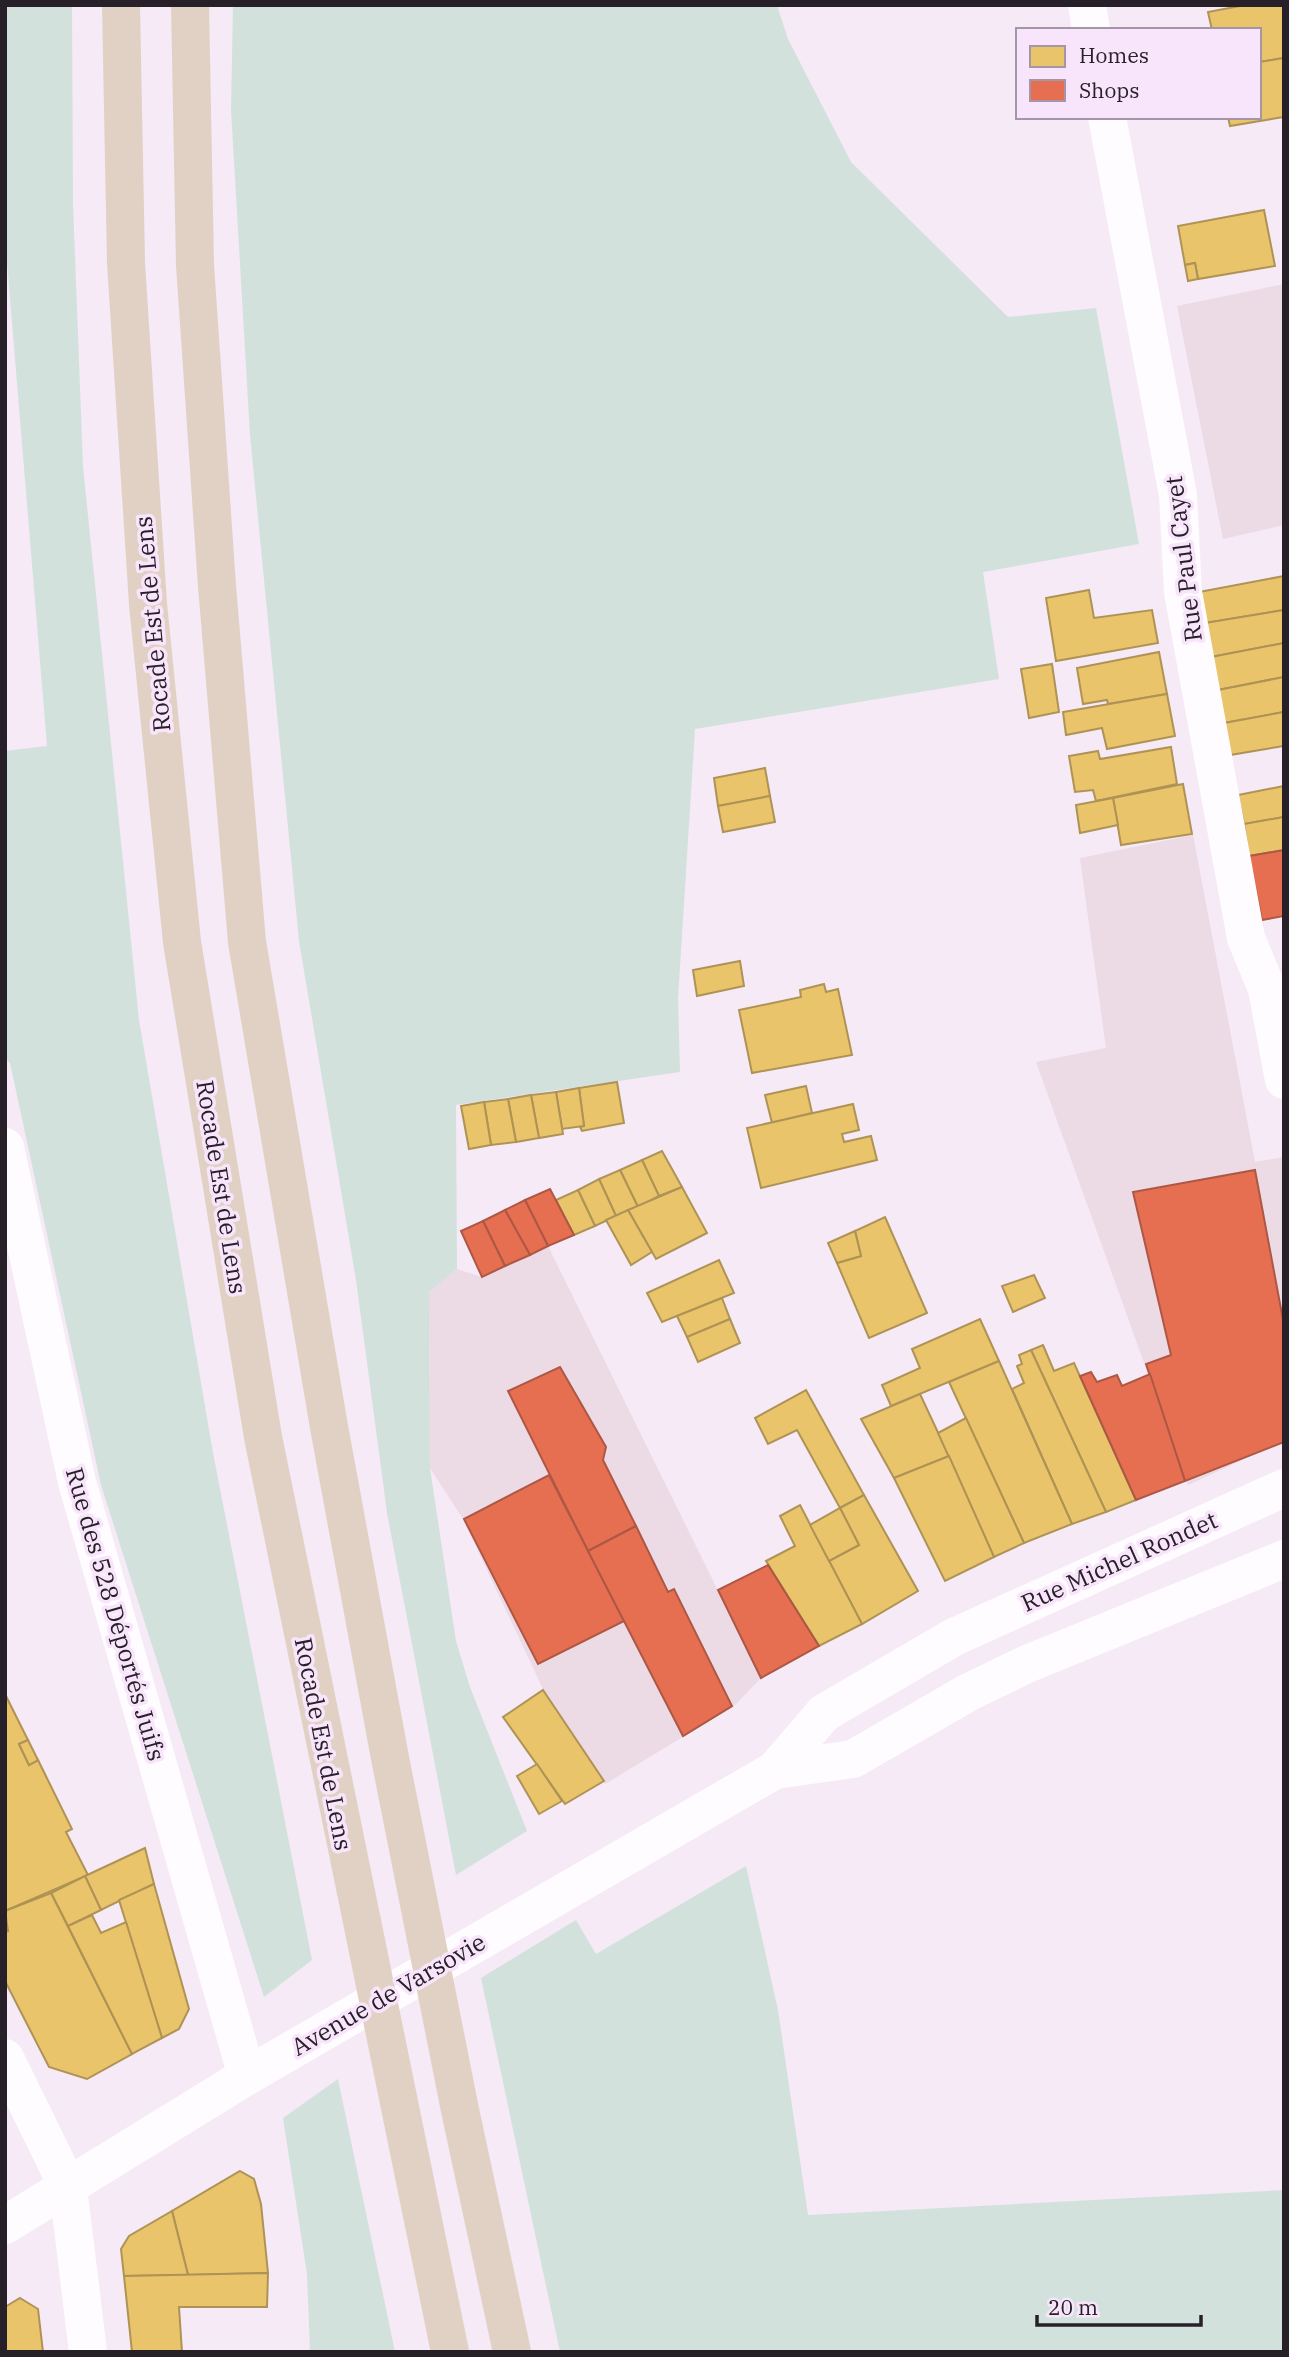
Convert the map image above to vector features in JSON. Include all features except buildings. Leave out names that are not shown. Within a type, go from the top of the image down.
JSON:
[{"type":"highway","name":"Rocade Est de Lens","points":[[121,5],[130,317],[148,604],[182,942],[263,1437],[354,1896],[450,2352]]},
{"type":"highway","points":[[190,5],[195,265],[217,586],[247,943],[329,1427],[390,1758],[460,2110],[512,2352]]},
{"type":"street","points":[[1087,5],[1091,28]]},
{"type":"street","name":"Rue Paul Cayet","points":[[1107,119],[1178,495],[1182,592],[1238,898],[1246,938],[1267,989],[1284,1080]]},
{"type":"street","name":"Rue des 528 Déportés Juifs","points":[[5,1147],[77,1482],[247,2076]]},
{"type":"street","name":"Rue Michel Rondet","points":[[954,1637],[1284,1488]]},
{"type":"street","name":"Avenue de Varsovie","points":[[775,1770],[853,1759],[969,1692],[1027,1664],[1284,1559]]},
{"type":"street","name":"Avenue de Varsovie","points":[[5,2225],[247,2076],[775,1770],[824,1713],[954,1637]]},
{"type":"street","points":[[5,2058],[68,2187],[88,2352]]},
{"type":"shaded area","points":[[5,5],[72,5],[73,204],[83,466],[139,1020],[213,1453],[312,1960],[264,1997],[101,1485],[10,1063],[5,1058],[5,751],[47,746],[5,238]]},
{"type":"shaded area","points":[[233,5],[777,5],[788,39],[851,162],[1008,317],[1096,308],[1139,544],[983,572],[999,679],[695,729],[678,999],[680,1072],[456,1105],[457,1269],[429,1292],[430,1468],[456,1641],[470,1687],[527,1831],[456,1875],[387,1513],[356,1280],[299,941],[250,435],[231,110]]},
{"type":"shaded area","points":[[1284,284],[1284,525],[1223,539],[1177,306]]},
{"type":"shaded area","points":[[1193,835],[1255,1162],[1284,1157],[1284,1441],[1188,1485],[1036,1062],[1106,1048],[1080,858]]},
{"type":"shaded area","points":[[548,1246],[761,1678],[734,1706],[605,1784],[543,1689],[463,1519],[430,1468],[429,1292],[457,1269],[482,1277]]},
{"type":"shaded area","points":[[746,1866],[778,2010],[808,2215],[1284,2190],[1284,2352],[560,2352],[481,1978],[576,1920],[596,1954]]},
{"type":"shaded area","points":[[338,2079],[395,2352],[310,2352],[307,2274],[283,2118]]}]
